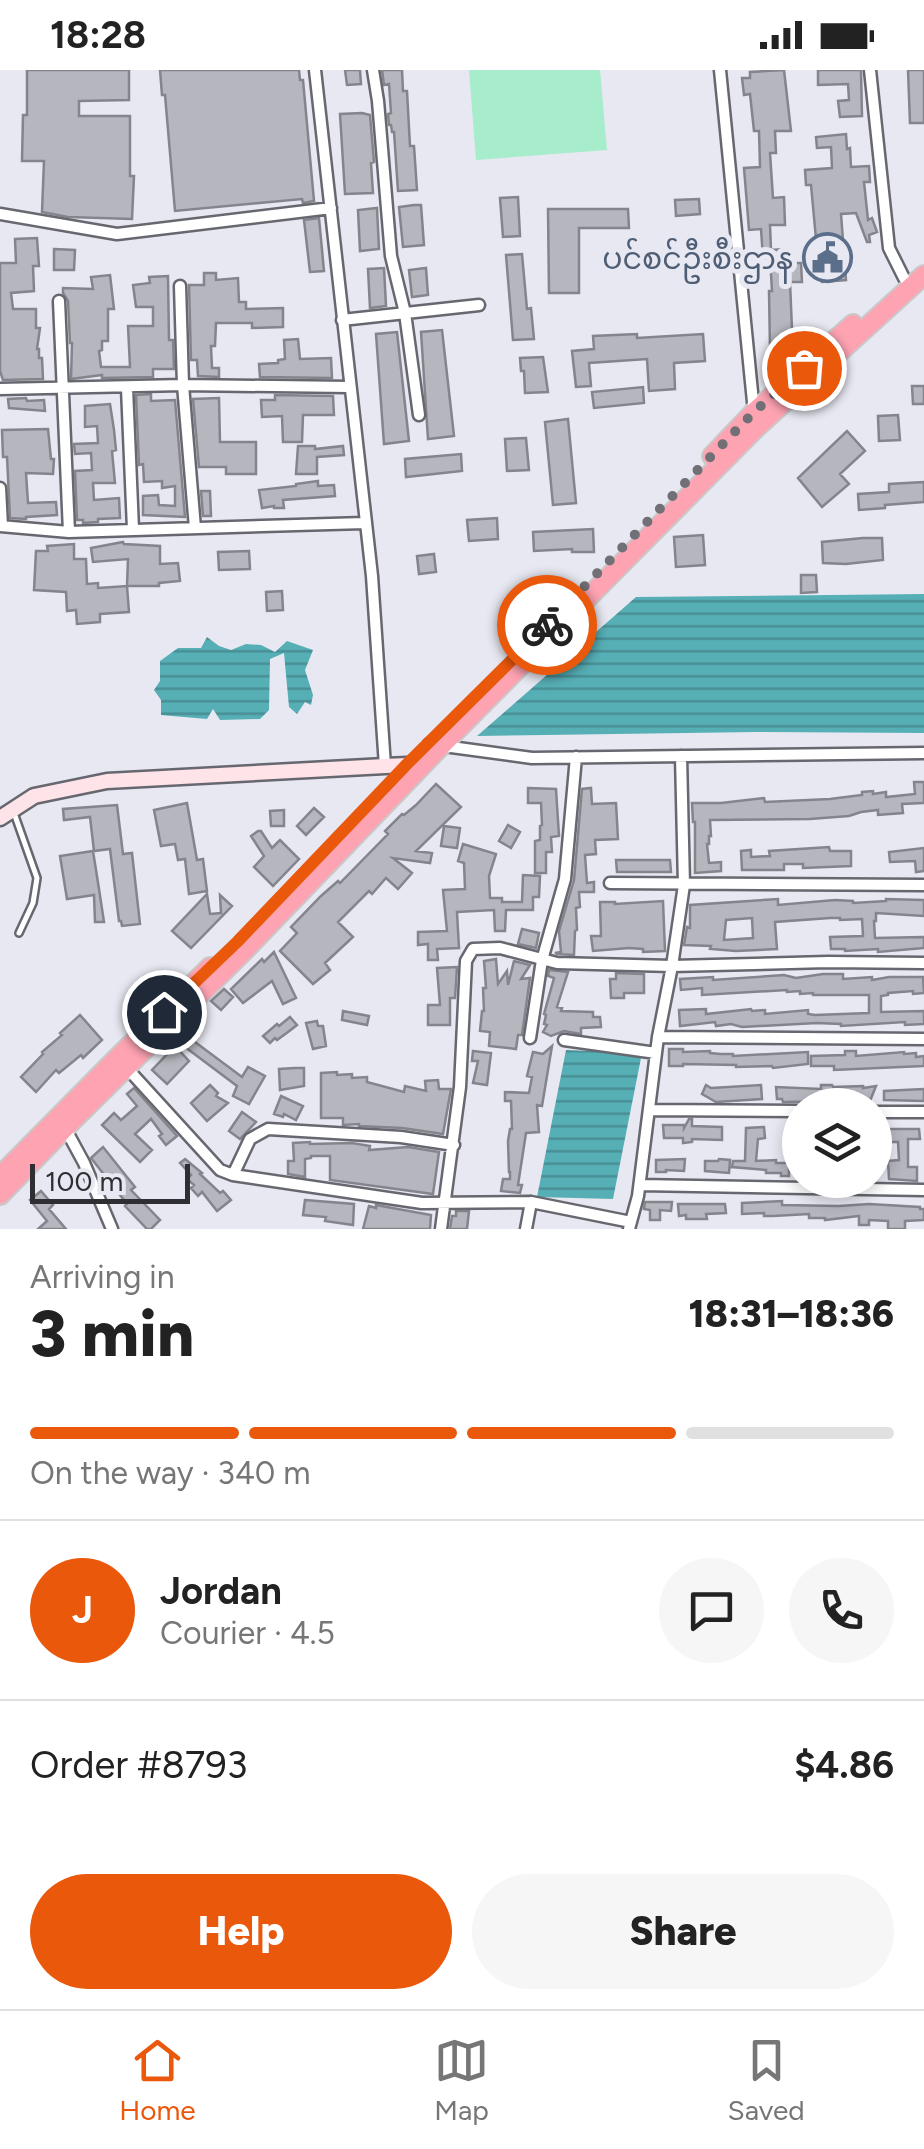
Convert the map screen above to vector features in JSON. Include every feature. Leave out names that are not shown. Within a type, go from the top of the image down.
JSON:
[{"type":"highway","points":[[0,1176],[756,420],[913,280],[924,260]]},
{"type":"highway","points":[[0,1196],[245,950],[414,766]]},
{"type":"street","points":[[315,70],[372,576],[385,766]]},
{"type":"street","points":[[373,70],[391,256],[405,313],[419,415]]},
{"type":"street","points":[[720,70],[756,420]]},
{"type":"street","points":[[870,70],[888,248],[913,280]]},
{"type":"street","points":[[0,214],[117,234],[330,208]]},
{"type":"street","points":[[180,286],[196,528]]},
{"type":"street","points":[[59,301],[68,532]]},
{"type":"street","points":[[342,320],[479,305]]},
{"type":"street","points":[[0,389],[349,387]]},
{"type":"street","points":[[126,388],[133,529]]},
{"type":"street","points":[[0,488],[1,526],[68,532],[364,523]]},
{"type":"street","points":[[435,745],[532,758],[924,753]]},
{"type":"street","points":[[126,1067],[220,1170],[233,1175],[422,1204],[530,1202],[630,1226],[640,1184],[658,1037],[684,884],[681,756]]},
{"type":"street","points":[[530,1038],[542,960],[565,879],[576,757]]},
{"type":"street","points":[[7,814],[34,796],[107,781],[414,766]]},
{"type":"street","points":[[610,882],[924,884]]},
{"type":"street","points":[[441,1229],[460,1087],[466,961],[473,950],[500,948],[556,963],[924,964]]},
{"type":"street","points":[[658,1037],[924,1039]]},
{"type":"street","points":[[564,1040],[656,1052]]},
{"type":"street","points":[[650,1110],[782,1111]]},
{"type":"street","points":[[892,1112],[924,1112]]},
{"type":"street","points":[[65,1128],[112,1229]]},
{"type":"street","points":[[233,1175],[250,1139],[268,1130],[401,1137],[454,1144]]},
{"type":"street","points":[[640,1184],[924,1190]]},
{"type":"street","points":[[526,1229],[530,1202]]},
{"type":"lane","points":[[7,814],[37,878],[33,903],[20,933]]},
{"type":"green space","points":[[469,70],[600,70],[607,150],[476,160]]},
{"type":"water","points":[[924,594],[924,733],[477,736],[636,597]]},
{"type":"water","points":[[207,637],[231,650],[246,644],[261,645],[275,652],[287,641],[313,650],[305,670],[313,695],[311,705],[305,702],[297,714],[289,707],[284,653],[270,659],[269,710],[260,719],[220,720],[213,709],[207,719],[161,715],[161,700],[154,690],[160,681],[160,661],[178,648],[201,648]]},
{"type":"water","points":[[566,1050],[642,1053],[613,1199],[537,1197]]},
{"type":"building","points":[[27,70],[129,70],[129,100],[79,101],[79,116],[130,116],[132,219],[42,212],[44,161],[22,161]]},
{"type":"building","points":[[160,70],[299,70],[314,201],[175,211]]},
{"type":"building","points":[[345,70],[360,70],[361,84],[347,85]]},
{"type":"building","points":[[382,70],[402,70],[417,190],[398,191],[394,132],[388,114],[389,84],[384,85]]},
{"type":"building","points":[[784,70],[791,131],[775,131],[776,153],[770,153],[773,198],[784,197],[785,225],[770,225],[771,250],[783,249],[784,263],[801,263],[802,282],[790,282],[792,329],[797,329],[798,348],[770,349],[770,258],[763,258],[761,229],[749,230],[744,168],[760,167],[759,131],[754,131],[750,94],[744,95],[742,78],[750,78],[750,72]]},
{"type":"building","points":[[818,70],[861,70],[862,116],[840,117],[838,101],[849,100],[848,84],[818,85]]},
{"type":"building","points":[[908,70],[924,70],[924,123],[910,123]]},
{"type":"building","points":[[340,114],[370,115],[373,193],[345,194]]},
{"type":"building","points":[[846,134],[851,167],[869,166],[870,182],[864,182],[868,220],[872,218],[877,232],[869,235],[867,242],[856,213],[841,214],[846,280],[822,282],[811,185],[806,185],[805,170],[832,168],[831,147],[817,148],[816,137]]},
{"type":"building","points":[[518,197],[520,236],[503,237],[500,198]]},
{"type":"building","points":[[699,199],[700,214],[676,216],[675,200]]},
{"type":"building","points":[[421,205],[424,245],[403,247],[399,207]]},
{"type":"building","points":[[377,208],[379,249],[360,251],[358,210]]},
{"type":"building","points":[[548,209],[628,209],[629,228],[579,228],[579,293],[549,293]]},
{"type":"building","points":[[319,218],[324,271],[310,272],[304,220]]},
{"type":"building","points":[[37,238],[39,266],[33,266],[34,291],[11,293],[13,309],[36,309],[43,379],[3,380],[0,263],[16,263],[15,239]]},
{"type":"building","points":[[54,249],[75,250],[74,270],[54,270]]},
{"type":"building","points":[[522,254],[534,339],[513,340],[506,255]]},
{"type":"building","points":[[384,268],[386,306],[370,308],[368,269]]},
{"type":"building","points":[[426,268],[428,295],[412,297],[409,270]]},
{"type":"building","points":[[204,273],[216,273],[216,280],[238,278],[239,302],[246,302],[246,309],[283,308],[283,327],[216,323],[212,368],[219,368],[219,377],[198,376],[197,360],[191,360],[189,285],[204,285]]},
{"type":"building","points":[[110,275],[114,309],[108,309],[108,341],[102,341],[99,351],[101,367],[130,367],[128,326],[153,326],[153,307],[136,307],[133,285],[150,283],[149,277],[168,276],[169,340],[173,340],[174,369],[153,369],[153,377],[102,375],[71,379],[72,343],[63,288],[93,289],[91,277]]},
{"type":"building","points":[[442,330],[454,436],[428,439],[421,332]]},
{"type":"building","points":[[397,332],[409,441],[384,444],[376,334]]},
{"type":"building","points":[[637,334],[637,338],[703,334],[705,361],[674,363],[675,389],[649,391],[647,359],[589,363],[591,386],[576,387],[572,351],[594,349],[593,336]]},
{"type":"building","points":[[298,339],[300,359],[331,358],[332,378],[260,377],[259,364],[285,359],[284,340]]},
{"type":"building","points":[[543,357],[548,392],[525,393],[520,358]]},
{"type":"building","points":[[912,386],[924,386],[924,404],[913,404]]},
{"type":"building","points":[[643,387],[644,403],[594,408],[592,392]]},
{"type":"building","points":[[151,394],[151,401],[175,400],[185,517],[143,515],[143,496],[158,495],[159,505],[175,506],[175,486],[162,488],[162,481],[144,482],[143,464],[139,465],[136,395]]},
{"type":"building","points":[[275,395],[333,396],[334,415],[303,415],[302,442],[283,442],[282,416],[262,417],[261,400],[275,400]]},
{"type":"building","points":[[219,398],[220,442],[256,442],[256,474],[226,474],[226,467],[199,467],[193,399]]},
{"type":"building","points":[[8,399],[44,400],[45,411],[9,408]]},
{"type":"building","points":[[110,404],[116,450],[112,451],[115,483],[93,483],[94,500],[119,498],[120,518],[83,523],[77,520],[75,471],[92,470],[91,453],[75,454],[74,444],[98,443],[97,426],[85,427],[85,406]]},
{"type":"building","points":[[898,415],[900,440],[879,441],[878,416]]},
{"type":"building","points":[[568,419],[576,503],[553,505],[545,422]]},
{"type":"building","points":[[48,429],[53,474],[26,473],[28,503],[56,502],[57,515],[10,518],[2,430]]},
{"type":"building","points":[[847,431],[865,451],[840,474],[849,484],[822,507],[798,478]]},
{"type":"building","points":[[526,438],[529,470],[507,471],[505,439]]},
{"type":"building","points":[[298,446],[343,446],[344,455],[317,457],[317,474],[296,474]]},
{"type":"building","points":[[461,454],[462,471],[406,477],[405,459]]},
{"type":"building","points":[[318,481],[318,486],[334,485],[335,496],[283,500],[284,508],[262,508],[259,490]]},
{"type":"building","points":[[924,482],[924,502],[859,510],[858,494],[889,492],[889,484]]},
{"type":"building","points":[[201,491],[210,491],[211,516],[203,516]]},
{"type":"building","points":[[497,518],[498,539],[469,541],[467,520]]},
{"type":"building","points":[[593,529],[594,552],[534,551],[533,532]]},
{"type":"building","points":[[703,535],[705,565],[676,567],[674,537]]},
{"type":"building","points":[[882,538],[883,560],[823,563],[822,542]]},
{"type":"building","points":[[123,542],[160,546],[160,564],[178,563],[180,581],[159,586],[127,586],[128,559],[93,562],[91,548]]},
{"type":"building","points":[[74,544],[74,559],[86,559],[87,584],[98,583],[98,588],[127,586],[129,612],[100,614],[100,622],[77,624],[76,610],[67,611],[66,592],[34,590],[36,551]]},
{"type":"building","points":[[249,551],[250,569],[219,570],[218,552]]},
{"type":"building","points":[[434,554],[436,572],[419,574],[417,556]]},
{"type":"building","points":[[801,575],[816,575],[817,592],[801,593]]},
{"type":"building","points":[[282,591],[283,610],[267,611],[266,592]]},
{"type":"building","points":[[914,782],[924,782],[924,803],[902,804],[903,813],[878,815],[878,810],[810,819],[710,820],[709,863],[721,862],[721,871],[695,873],[692,803],[830,799],[873,791],[886,792],[886,797],[915,794]]},
{"type":"building","points":[[436,784],[461,807],[416,851],[432,853],[430,863],[393,858],[412,873],[398,889],[386,878],[338,922],[353,937],[325,963],[330,970],[313,984],[280,951],[297,933],[291,927],[321,896],[340,883],[388,834],[385,831]]},
{"type":"building","points":[[528,788],[556,789],[559,836],[551,837],[552,852],[546,852],[546,873],[535,873],[541,803],[528,803]]},
{"type":"building","points":[[591,788],[592,804],[616,803],[618,839],[595,840],[596,854],[585,855],[587,883],[594,882],[594,892],[579,892],[574,955],[558,954],[555,953],[561,952],[559,931],[574,880],[582,789]]},
{"type":"building","points":[[187,803],[197,860],[203,859],[207,891],[189,894],[185,859],[178,860],[175,844],[161,846],[154,810]]},
{"type":"building","points":[[117,805],[123,854],[132,853],[140,924],[122,926],[119,921],[110,849],[94,851],[90,817],[64,820],[63,809]]},
{"type":"building","points":[[314,808],[324,817],[306,835],[297,826]]},
{"type":"building","points":[[284,810],[284,826],[271,826],[270,811]]},
{"type":"building","points":[[508,825],[520,832],[511,848],[499,841]]},
{"type":"building","points":[[444,826],[460,828],[457,848],[441,846]]},
{"type":"building","points":[[258,831],[272,848],[280,840],[299,859],[273,886],[254,867],[264,856],[251,836]]},
{"type":"building","points":[[463,844],[496,854],[489,876],[490,898],[522,902],[523,875],[540,876],[539,897],[533,897],[533,910],[506,910],[505,931],[495,931],[494,910],[457,912],[459,948],[437,949],[438,960],[428,960],[428,944],[418,945],[418,932],[447,931],[443,890],[465,889],[464,863],[458,861]]},
{"type":"building","points":[[829,847],[830,851],[851,851],[851,866],[803,868],[803,864],[784,864],[784,870],[742,870],[741,851],[751,850],[751,857],[770,856],[769,851]]},
{"type":"building","points":[[924,848],[924,871],[916,872],[915,861],[890,862],[889,852]]},
{"type":"building","points":[[93,851],[104,922],[95,922],[94,895],[67,899],[60,856]]},
{"type":"building","points":[[616,860],[670,860],[671,872],[617,872]]},
{"type":"building","points":[[207,894],[210,914],[221,913],[220,895],[232,906],[191,948],[172,931]]},
{"type":"building","points":[[778,899],[778,905],[835,900],[924,900],[924,916],[876,913],[874,921],[875,938],[924,937],[924,948],[878,952],[831,949],[830,937],[863,936],[862,919],[840,918],[775,922],[777,949],[736,951],[684,945],[687,927],[690,928],[690,905]],"holes":[[[752,918],[753,938],[724,940],[726,920]]]},
{"type":"building","points":[[663,901],[665,951],[593,951],[591,936],[601,936],[600,902]]},
{"type":"building","points":[[522,929],[539,933],[536,948],[518,944]]},
{"type":"building","points":[[274,952],[296,998],[283,1004],[272,981],[243,1003],[231,989]]},
{"type":"building","points":[[496,959],[498,984],[507,971],[508,985],[514,961],[530,965],[521,979],[530,978],[522,1035],[518,1035],[516,1049],[489,1046],[490,1032],[480,1031],[486,988],[484,961]]},
{"type":"building","points":[[457,967],[455,998],[450,998],[450,1025],[428,1025],[428,1005],[440,1005],[437,968]]},
{"type":"building","points":[[549,970],[568,972],[557,1007],[561,1011],[593,1012],[593,1017],[600,1017],[601,1027],[581,1028],[581,1034],[564,1031],[551,1036],[543,1032],[554,978],[548,976]]},
{"type":"building","points":[[616,973],[644,974],[644,993],[611,998],[610,979],[616,979]]},
{"type":"building","points":[[823,974],[872,980],[923,977],[924,993],[881,996],[881,1012],[924,1011],[924,1024],[742,1027],[716,1026],[715,1022],[680,1026],[679,1010],[706,1009],[706,1014],[751,1009],[765,1010],[765,1014],[808,1010],[808,1014],[815,1015],[869,1013],[869,995],[813,995],[787,990],[702,995],[702,988],[681,990],[680,979],[784,975],[796,978]]},
{"type":"building","points":[[224,989],[233,997],[221,1010],[211,1001]]},
{"type":"building","points":[[343,1011],[369,1016],[367,1025],[342,1020]]},
{"type":"building","points":[[80,1015],[102,1040],[83,1058],[81,1055],[59,1073],[56,1070],[36,1092],[21,1077]]},
{"type":"building","points":[[290,1017],[297,1025],[277,1040],[270,1043],[263,1036],[277,1024]]},
{"type":"building","points":[[317,1021],[318,1026],[323,1026],[326,1046],[313,1049],[306,1023]]},
{"type":"building","points":[[191,1039],[242,1077],[248,1067],[265,1076],[249,1104],[233,1096],[237,1086],[185,1047]]},
{"type":"building","points":[[175,1046],[189,1061],[167,1084],[152,1070]]},
{"type":"building","points":[[552,1046],[542,1106],[537,1105],[539,1132],[526,1133],[520,1193],[501,1191],[503,1179],[510,1179],[511,1101],[505,1101],[505,1092],[529,1093],[532,1077],[527,1076],[533,1052],[543,1054]]},
{"type":"building","points":[[669,1049],[733,1056],[808,1052],[808,1064],[773,1068],[669,1066]]},
{"type":"building","points":[[473,1051],[491,1053],[487,1085],[473,1083],[478,1061],[472,1061]]},
{"type":"building","points":[[845,1051],[856,1051],[856,1056],[916,1053],[916,1057],[924,1056],[924,1066],[834,1070],[834,1066],[811,1066],[811,1056],[845,1055]]},
{"type":"building","points":[[304,1068],[304,1086],[280,1090],[279,1069]]},
{"type":"building","points":[[321,1073],[352,1074],[352,1078],[367,1077],[367,1082],[404,1092],[405,1086],[426,1091],[425,1081],[438,1080],[439,1089],[451,1089],[443,1134],[343,1125],[343,1118],[321,1118]]},
{"type":"building","points":[[210,1085],[218,1093],[216,1096],[228,1103],[207,1121],[191,1103]]},
{"type":"building","points":[[706,1085],[761,1085],[762,1099],[716,1102],[702,1094]]},
{"type":"building","points":[[821,1085],[863,1086],[863,1088]]},
{"type":"building","points":[[776,1087],[798,1088],[782,1088],[782,1099],[777,1099]]},
{"type":"building","points":[[134,1088],[177,1136],[166,1145],[151,1119],[135,1134],[152,1150],[140,1162],[102,1125],[114,1113],[121,1120],[137,1106],[127,1094]]},
{"type":"building","points":[[924,1089],[924,1101],[892,1100],[892,1091]]},
{"type":"building","points":[[281,1096],[303,1106],[296,1120],[274,1114]]},
{"type":"building","points":[[242,1112],[256,1122],[240,1139],[229,1131]]},
{"type":"building","points":[[689,1119],[692,1126],[722,1127],[722,1140],[692,1139],[683,1143],[683,1138],[664,1138],[663,1125],[684,1128]]},
{"type":"building","points":[[764,1127],[765,1138],[758,1139],[756,1161],[782,1163],[782,1176],[766,1170],[732,1167],[733,1161],[745,1161],[746,1128]]},
{"type":"building","points":[[892,1129],[919,1129],[920,1139],[908,1139],[908,1167],[917,1167],[917,1181],[892,1179],[892,1161],[899,1160],[898,1142],[892,1142]]},
{"type":"building","points":[[293,1143],[352,1143],[370,1146],[369,1150],[408,1147],[439,1152],[433,1194],[330,1180],[330,1156],[305,1159],[305,1177],[288,1174],[288,1161],[294,1161]]},
{"type":"building","points":[[103,1147],[135,1187],[131,1190],[160,1220],[151,1229],[125,1206],[91,1158]]},
{"type":"building","points":[[185,1159],[231,1200],[217,1211],[202,1192],[198,1196],[187,1179],[191,1175],[180,1163]]},
{"type":"building","points":[[685,1159],[684,1171],[656,1172],[656,1160]]},
{"type":"building","points":[[730,1160],[729,1173],[705,1171],[705,1161]]},
{"type":"building","points":[[41,1191],[53,1205],[49,1209],[66,1229],[38,1229],[47,1221],[30,1200]]},
{"type":"building","points":[[305,1200],[354,1204],[353,1225],[303,1215]]},
{"type":"building","points":[[782,1201],[782,1205],[920,1207],[924,1209],[924,1220],[905,1221],[905,1229],[888,1229],[888,1221],[869,1220],[869,1225],[859,1225],[859,1216],[825,1220],[809,1218],[809,1214],[742,1214],[742,1203]]},
{"type":"building","points":[[645,1202],[672,1202],[671,1211],[660,1210],[660,1220],[650,1220]]},
{"type":"building","points":[[678,1204],[725,1204],[726,1213],[706,1214],[707,1219],[686,1219],[686,1215],[679,1216]]},
{"type":"building","points":[[369,1206],[431,1215],[430,1229],[363,1229]]},
{"type":"building","points":[[456,1211],[469,1211],[467,1229],[450,1229]]},
{"type":"way so far","points":[[547,625],[754,412],[804,368]]},
{"type":"place","name":"ပင်စင်ဦးစီးဌာန","points":[[828,258]]},
{"type":"route","points":[[164,1012],[547,625]]}]
